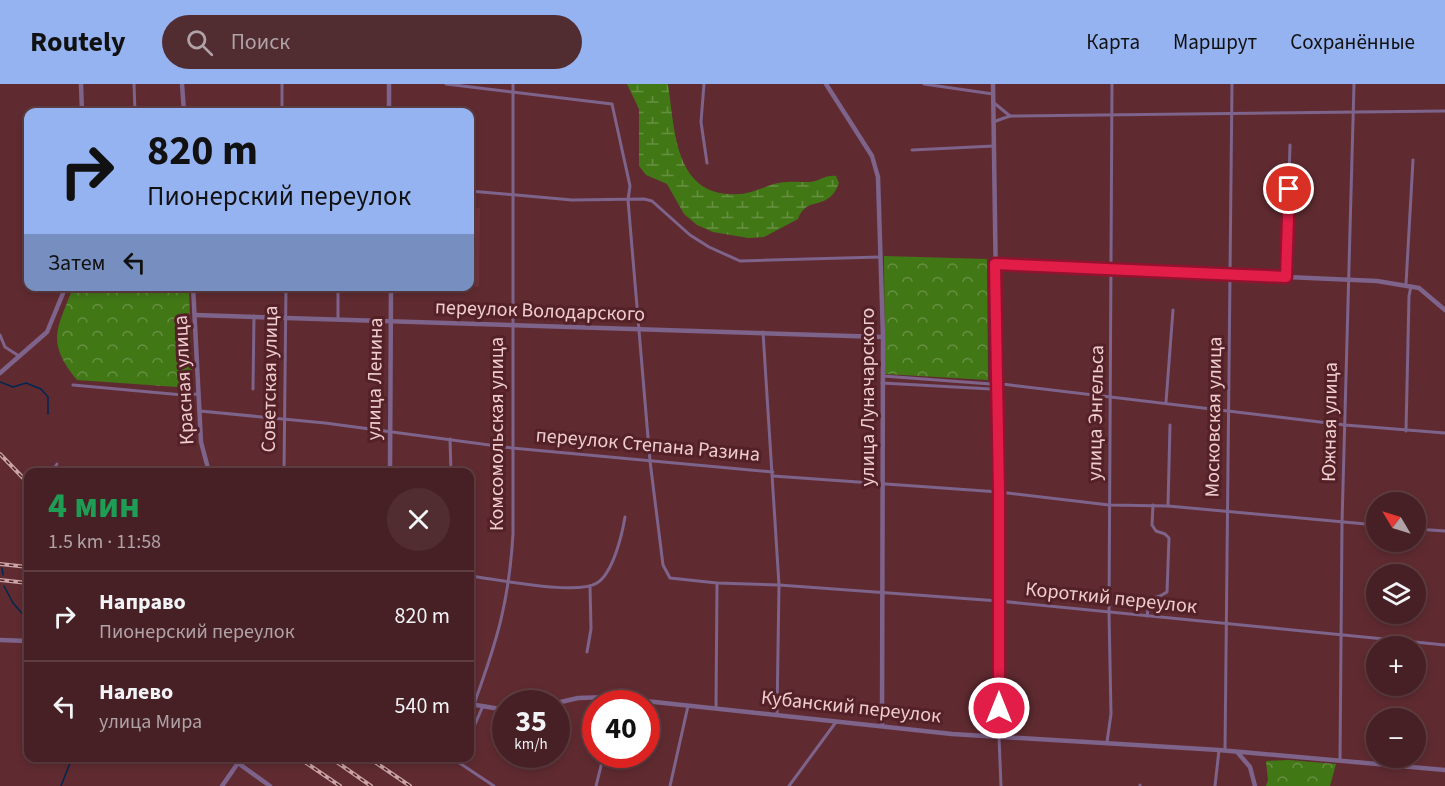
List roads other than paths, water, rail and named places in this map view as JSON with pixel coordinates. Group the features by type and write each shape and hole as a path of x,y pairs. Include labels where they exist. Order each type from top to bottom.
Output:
{"street":[{"path":"81,84 82,108"},
{"path":"134,84 135,108"},
{"path":"182,84 184,108"},
{"path":"282,84 282,108"},
{"path":"388,108 389,84"},
{"path":"446,84 612,104 630,186 628,200 650,461"},
{"name":"Комсомольская улица","path":"474,700 498,638 510,581 513,84"},
{"path":"704,84 701,122 707,163"},
{"name":"улица Луначарского","path":"826,84 872,156 878,177 883,337 882,725"},
{"path":"924,84 993,94"},
{"path":"993,84 999,492 1000,786"},
{"name":"улица Энгельса","path":"1107,742 1112,714 1109,504 1112,397 1112,84"},
{"name":"Московская улица","path":"1222,751 1226,624 1232,84"},
{"name":"Южная улица","path":"1340,761 1347,280 1354,84"},
{"path":"993,102 1010,116"},
{"path":"993,122 1010,116 1445,111"},
{"path":"1286,277 1290,145"},
{"path":"912,150 994,146"},
{"path":"1406,431 1413,160"},
{"path":"474,191 572,200 644,198 652,201 690,235 729,258 740,261 882,256"},
{"path":"995,264 1231,274 1409,285 1428,293 1445,310"},
{"path":"0,373 47,332 64,291"},
{"name":"Красная улица","path":"193,291 201,394 201,442 207,468"},
{"name":"Советская улица","path":"284,468 286,291"},
{"path":"338,291 338,318"},
{"name":"улица Ленина","path":"390,291 390,468"},
{"path":"1166,402 1173,310"},
{"name":"переулок Володарского","path":"195,315 883,337"},
{"path":"253,389 254,316"},
{"path":"763,332 779,585 777,714"},
{"path":"0,335 5,347 19,356"},
{"path":"882,376 991,384 997,387"},
{"path":"882,383 991,389 1002,384 1345,425 1445,433"},
{"path":"73,385 183,395 201,394"},
{"name":"переулок Степана Разина","path":"200,411 512,448 773,474 1366,524"},
{"path":"1168,506 1170,425"},
{"path":"450,439 451,468"},
{"name":"Короткий переулок","path":"650,461 663,565 667,576 717,583 779,585 999,601 1445,645"},
{"path":"54,468 57,464"},
{"path":"1148,616 1153,595 1167,592 1169,538 1156,531 1152,525 1153,505"},
{"path":"474,576 550,587 590,586 602,578 616,554 625,517"},
{"path":"1426,529 1445,531"},
{"path":"716,708 717,583"},
{"path":"586,651 590,644 591,629 590,586"},
{"path":"0,640 24,641"},
{"name":"Кубанский переулок","path":"660,703 999,737 1107,742 1445,770"},
{"path":"670,786 688,705"},
{"path":"474,706 492,709"},
{"path":"474,727 482,708"},
{"path":"789,786 837,720"},
{"path":"1215,786 1222,751"},
{"path":"1238,753 1250,767 1255,786"},
{"path":"463,762 494,786"},
{"path":"222,786 238,763 270,786"},
{"path":"596,786 602,768"}],"waterway":[{"path":"0,382 13,387 26,383 41,389 48,397 48,414"},
{"path":"2,568 3,575"},
{"path":"4,586 13,603 24,615"},
{"path":"61,786 70,762"}],"railway":[{"path":"0,454 24,479"},
{"path":"0,564 24,567"},
{"path":"0,580 24,583"},
{"path":"305,762 340,786"},
{"path":"337,762 371,786"},
{"path":"375,762 410,786"}]}
